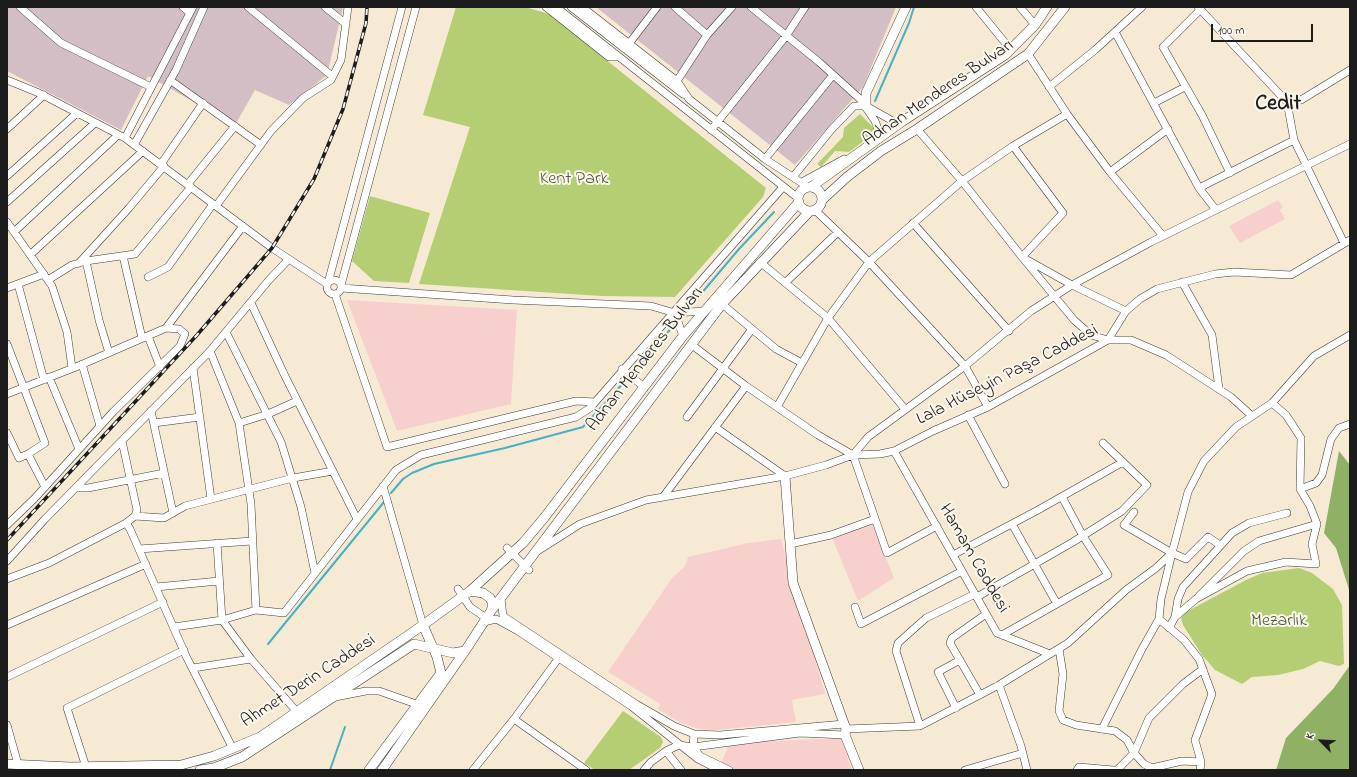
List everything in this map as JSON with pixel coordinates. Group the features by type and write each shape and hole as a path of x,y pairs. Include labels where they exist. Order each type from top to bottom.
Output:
{"main road":[{"path":"866,106 866,93 906,7"},
{"name":"Adnan Menderes Bulvarı","path":"807,185 1011,50 1035,25 1047,7"},
{"name":"Adnan Menderes Bulvarı","path":"822,200 881,151 918,129 1028,54 1065,7"},
{"path":"807,185 818,190 822,200 820,206 812,210 803,208 798,200 802,189 807,185"},
{"name":"Adnan Menderes Bulvarı","path":"523,543 544,518 683,336 798,200"},
{"name":"Adnan Menderes Bulvarı","path":"536,552 722,304 760,262 812,210"},
{"path":"785,476 793,584 859,770"},
{"name":"Ahmet Derin Caddesi","path":"7,764 86,767 181,765 233,749 260,737 423,625 464,592 510,550 523,543"},
{"path":"382,770 489,619 501,599 527,568 536,552"},
{"path":"464,592 483,593 490,598 493,604 489,619"},
{"path":"369,770 441,673 433,648 423,625"},
{"name":"Ahmet Derin Caddesi","path":"200,770 214,768 242,757 414,644 453,653 465,651"}],"street":[{"path":"20,7 61,43 151,87"},
{"path":"125,138 192,10 183,7"},
{"path":"134,144 170,80 204,7"},
{"path":"248,7 332,76"},
{"path":"325,7 346,24"},
{"path":"148,277 168,267 271,131 304,98 330,80 341,60 348,7"},
{"path":"402,7 328,284 328,290 335,294 387,447 576,401 595,402"},
{"path":"335,294 341,287 416,7"},
{"path":"546,7 609,57 618,57"},
{"path":"556,7 798,200"},
{"path":"571,7 765,159 807,185"},
{"path":"582,7 677,81 689,99"},
{"path":"628,44 657,7"},
{"path":"674,7 707,35"},
{"path":"677,81 707,35 732,7"},
{"path":"751,7 833,75 866,106 898,124"},
{"path":"711,130 786,36 805,7"},
{"path":"976,7 1011,50"},
{"path":"1020,7 1035,25"},
{"path":"1049,87 1115,32 1142,7"},
{"path":"918,129 962,181 1054,298 1074,320 1091,335 1108,340 1126,311 1140,299 1157,289 1215,274 1234,272 1292,275 1347,241 1294,140 1287,102 1199,8 1163,47 1202,115 1230,174"},
{"path":"1115,32 1199,188 1216,210"},
{"path":"1028,54 1067,114 1110,172 1163,236"},
{"path":"1287,102 1302,100 1350,70"},
{"path":"765,159 833,75"},
{"path":"170,80 261,145"},
{"path":"8,82 44,95 125,138 288,260 328,284"},
{"path":"1154,103 1185,87"},
{"path":"7,129 44,95"},
{"path":"82,262 129,208 162,165 203,103"},
{"path":"793,177 831,130 854,106 866,106"},
{"path":"866,106 881,137"},
{"path":"7,176 77,113"},
{"path":"777,407 828,318 869,262 962,181 1013,146 1067,114"},
{"path":"7,202 96,123"},
{"path":"7,288 46,277 82,262 135,254 139,251 235,126"},
{"path":"1110,172 1168,129"},
{"path":"14,232 118,135"},
{"path":"1199,188 1230,174 1247,162 1294,140"},
{"path":"536,552 580,524 646,500 785,476 826,465 853,455 868,437 965,366 1009,331 1031,311 1072,286 1163,236 1350,144"},
{"path":"1013,146 1063,213 1022,257"},
{"path":"30,255 143,151"},
{"path":"174,627 222,620 256,610 284,612 396,470 421,455 576,417 590,408 622,369 675,313 783,187"},
{"path":"812,210 838,232 869,262 965,366 988,407"},
{"path":"7,222 52,286 67,332 72,368"},
{"path":"912,223 1009,331"},
{"path":"166,328 243,226"},
{"path":"786,283 838,232"},
{"path":"123,256 145,337 160,367"},
{"path":"1022,257 1072,286 1126,311"},
{"path":"7,561 210,351 288,260"},
{"path":"82,262 109,353"},
{"path":"760,262 828,318 905,409"},
{"path":"328,284 335,280 341,287 513,300 650,306 675,313 704,311"},
{"path":"1182,282 1212,335 1219,390"},
{"path":"18,284 47,378 79,449"},
{"path":"251,303 297,401 357,519"},
{"path":"722,304 776,349 802,363"},
{"path":"675,313 683,336"},
{"path":"7,394 109,353 166,328 179,329 185,334 180,346 100,426 45,487 7,525"},
{"path":"687,418 752,329"},
{"path":"226,332 281,442 301,507 315,573"},
{"path":"1102,729 1142,649 1159,619 1161,599 1188,492 1204,461 1236,427 1272,403 1314,356 1350,335"},
{"name":"Lala Hüseyin Paşa Caddesi","path":"853,455 880,454 894,451 968,415 988,407 1108,340 1130,340 1166,355 1231,397 1252,416"},
{"path":"7,344 45,443 19,458 7,432"},
{"path":"692,345 746,386 818,435 853,455 887,553 937,526"},
{"path":"210,351 238,423 248,490 256,610"},
{"path":"82,364 100,426"},
{"path":"193,368 211,499"},
{"path":"622,369 644,387"},
{"path":"663,497 746,386"},
{"path":"238,423 268,414 297,401"},
{"path":"1196,599 1248,571 1286,562 1316,564 1312,544 1317,524 1310,506 1300,489 1301,438 1286,415 1272,403"},
{"path":"151,411 173,513"},
{"path":"968,415 1006,484"},
{"path":"154,422 200,417"},
{"path":"1300,489 1316,484 1322,475 1331,439 1339,428 1350,424"},
{"path":"715,427 785,476"},
{"path":"7,579 49,563 126,523 135,516 137,510 122,441"},
{"path":"920,726 896,651 898,643 926,618 976,596 1034,565 1122,511 1147,485 1103,443"},
{"name":"Hamam Caddesi","path":"894,451 997,633 1050,654"},
{"path":"28,454 45,487"},
{"path":"953,555 1062,497 1123,462"},
{"path":"135,516 164,518 185,506 292,478 333,471"},
{"path":"76,488 88,488 131,478 164,473"},
{"path":"383,486 423,625"},
{"path":"1002,635 1108,575 1083,536 1062,497"},
{"path":"1134,512 1124,525 1172,553 1186,559 1208,537 1220,545"},
{"path":"1170,628 1183,587 1232,533 1249,523 1287,513"},
{"path":"790,544 831,535 875,519"},
{"path":"126,523 146,564 192,668 233,749"},
{"path":"1012,524 1057,604"},
{"path":"1175,616 1196,599 1229,565 1259,541 1317,524"},
{"path":"139,549 252,541"},
{"path":"216,543 222,620 251,659 297,712"},
{"path":"510,550 527,568"},
{"path":"644,770 651,762 666,751 679,745 693,747 800,733 920,726 999,685 1068,643 1126,590 1156,568 1172,553"},
{"path":"7,625 146,564"},
{"path":"855,607 861,624 962,571"},
{"path":"156,587 219,581"},
{"path":"464,592 470,607 489,619 496,619 518,631 558,659 631,706 698,759 719,770"},
{"path":"501,599 503,616 636,704 674,726 694,734 720,735 845,730"},
{"path":"7,676 163,602"},
{"path":"980,695 950,642 952,638 986,614"},
{"path":"1159,619 1184,640 1199,660 1212,694 1195,740 1201,762 1200,770"},
{"path":"1058,649 1063,674 1060,711 1063,720 1076,725 1115,731 1127,740 1134,753 1144,764 1152,768 1182,761 1201,762"},
{"path":"86,767 66,708 184,650"},
{"path":"192,668 251,659"},
{"path":"475,769 558,659"},
{"path":"956,708 938,672 960,660"},
{"path":"1117,770 1134,753 1149,718 1183,684 1203,669"},
{"path":"999,685 1023,753 1027,770"},
{"path":"333,698 366,691 379,691 418,705"},
{"path":"514,719 586,770"},
{"path":"7,725 18,764"},
{"path":"669,737 674,726"},
{"path":"694,734 693,747 700,756 729,770"},
{"path":"666,751 681,770"},
{"path":"965,770 1023,753"},
{"path":"1076,770 1079,767 1113,770"}],"shaded area":[{"path":"7,7 343,7 327,75 289,105 255,90 235,125 148,76 121,130 7,71"},
{"path":"596,7 896,7 863,87 795,165"},
{"path":"1278,200 1283,207 1280,210 1285,219 1240,243 1229,226"},
{"path":"347,300 517,310 511,404 397,431"},
{"path":"871,520 894,578 858,601 831,535"},
{"path":"781,539 825,694 792,700 796,722 717,730 698,729 679,722 658,709 660,704 608,672 672,578 685,566 688,557 748,543"},
{"path":"841,738 852,770 718,770 730,743"}],"green space":[{"name":"Kent Park","path":"456,7 525,7 549,14 766,188 763,197 675,297 601,296 419,284 470,127 423,115"},
{"path":"860,114 877,131 849,152 835,151 821,167 817,164 843,137 844,128"},
{"path":"370,196 430,213 409,283 374,281 352,261"},
{"path":"1339,451 1350,465 1350,593 1336,548 1324,533"},
{"name":"Mezarlık","path":"1299,568 1312,573 1333,589 1342,605 1344,664 1339,666 1320,661 1303,669 1278,675 1252,677 1242,684 1215,670 1202,655 1183,625 1181,618 1186,612 1262,573"},
{"path":"1350,665 1350,770 1276,770 1286,738 1333,689"},
{"path":"623,711 661,737 663,742 660,748 629,770 595,770 584,763"}],"waterway":[{"path":"875,101 909,23 914,7"},
{"path":"689,308 739,249 774,212"},
{"path":"634,371 674,325"},
{"path":"391,493 403,479 412,473 434,464 505,448 583,427 626,380"},
{"path":"268,644 384,502"},
{"path":"330,770 345,727"}],"railway":[{"path":"7,540 197,335 272,248 314,179 343,109 366,23 367,7"}],"district":[{"name":"Cedit","path":"1278,105"}]}
